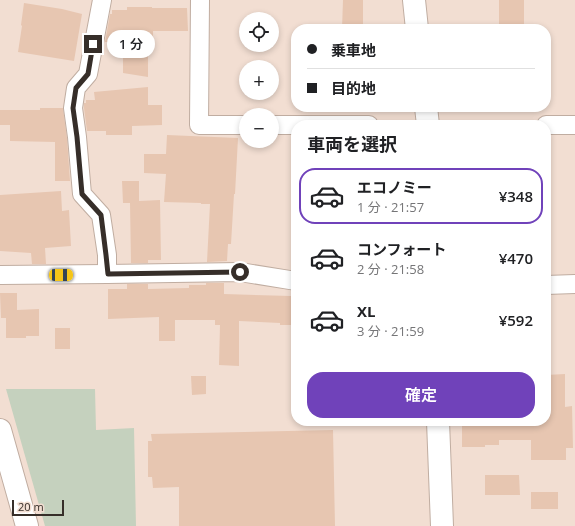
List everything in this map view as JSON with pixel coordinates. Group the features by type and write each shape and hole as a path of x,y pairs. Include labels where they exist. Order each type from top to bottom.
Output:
{"street":[{"path":"102,0 88,74 76,88 73,108 82,194 101,215 108,274"},
{"path":"200,0 199,125 239,125"},
{"path":"414,0 416,24"},
{"path":"279,125 291,125"},
{"path":"551,125 575,125"},
{"path":"0,275 240,272 291,281"},
{"path":"551,285 575,284"},
{"path":"438,426 442,526"},
{"path":"0,430 27,526"}],"green space":[{"path":"6,389 95,389 96,430 134,428 136,526 45,526"}],"building":[{"path":"343,0 363,0 363,24 342,24"},
{"path":"499,0 524,0 524,24 499,24"},
{"path":"24,3 82,14 74,61 18,52"},
{"path":"127,7 187,8 188,31 153,31 153,39 148,39 148,77 123,73 123,42 105,42 112,10 127,10"},
{"path":"148,87 148,105 162,105 162,125 132,126 132,135 106,135 106,131 87,131 84,103 86,103 86,100 95,100 94,92"},
{"path":"40,108 63,108 70,181 55,181 55,142 10,141 10,125 0,125 0,110 40,110"},
{"path":"167,135 238,138 231,244 228,244 227,261 207,262 210,204 164,202 166,174 144,173 144,154 166,154"},
{"path":"122,181 139,181 139,201 160,200 161,260 148,260 148,263 131,263 130,203 123,203"},
{"path":"61,191 62,211 69,210 71,246 45,248 46,264 32,264 31,253 0,251 0,195"},
{"path":"206,283 224,283 224,294 291,296 291,325 239,321 239,366 219,365 220,325 215,325 215,320 175,320 175,341 159,341 159,317 108,319 108,289 127,289 127,284 148,284 148,289 189,288 189,285 206,285"},
{"path":"0,293 17,293 17,310 39,309 39,336 26,336 26,338 6,338 6,318 1,318"},
{"path":"55,328 70,328 70,349 55,349"},
{"path":"565,374 565,407 572,406 573,448 566,448 566,460 531,460 531,440 499,440 499,445 485,445 485,447 462,447 462,426 551,426 551,375"},
{"path":"191,376 206,376 206,394 192,395"},
{"path":"333,430 335,526 179,526 179,487 153,488 152,477 148,477 148,441 152,441 151,434"},
{"path":"485,475 519,475 520,495 485,495"},
{"path":"531,492 558,492 558,509 531,509"}],"route":[{"path":"93,44 88,74 76,88 73,108 82,194 101,215 108,274 240,272"}]}
